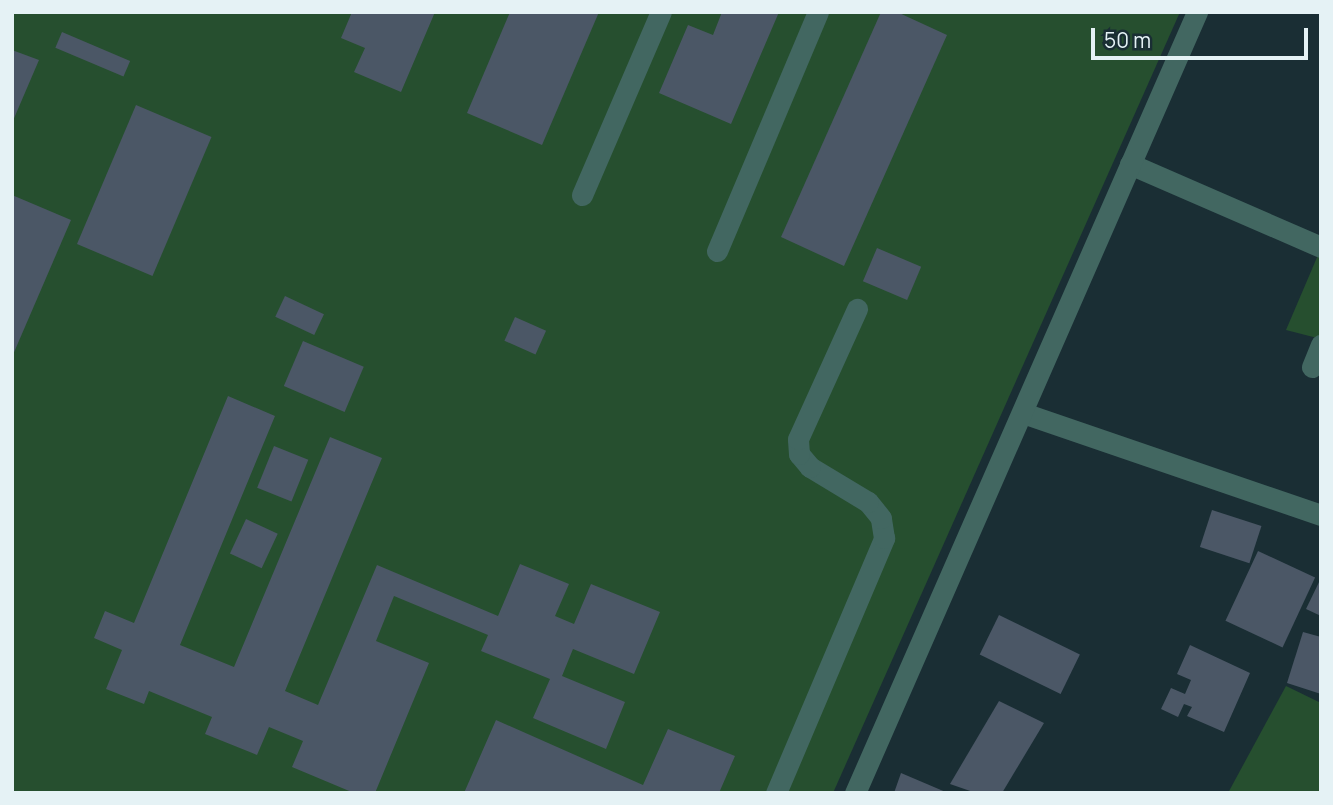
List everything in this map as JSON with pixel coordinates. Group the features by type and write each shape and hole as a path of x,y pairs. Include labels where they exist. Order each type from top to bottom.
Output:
{"street":[{"path":"582,195 661,12"},
{"path":"717,251 818,12"},
{"path":"855,793 1197,12"},
{"path":"1130,164 1321,247"},
{"path":"776,793 884,538 881,518 868,502 810,467 799,454 798,439 857,309"},
{"path":"1312,367 1321,345"},
{"path":"1023,413 1321,515"}],"green space":[{"path":"12,12 1180,12 833,793 12,793"},
{"path":"1321,248 1321,339 1286,330"},
{"path":"1286,686 1321,703 1321,793 1228,793"}],"building":[{"path":"352,12 435,12 401,92 354,72 365,48 341,38"},
{"path":"510,12 599,12 542,145 467,113"},
{"path":"722,12 779,12 731,124 659,93 688,25 713,35"},
{"path":"881,12 897,12 947,35 844,266 781,237"},
{"path":"62,32 130,61 123,77 55,48"},
{"path":"12,50 39,60 12,123"},
{"path":"136,105 211,137 152,276 77,244"},
{"path":"12,195 71,220 12,357"},
{"path":"877,248 921,267 907,300 863,281"},
{"path":"285,296 324,314 314,335 275,317"},
{"path":"515,317 546,331 535,355 504,341"},
{"path":"303,341 364,367 345,412 284,386"},
{"path":"228,396 275,416 180,645 234,667 330,437 382,458 285,691 318,705 377,565 498,616 520,564 569,584 555,616 574,624 591,584 660,612 634,674 573,649 562,676 625,702 606,749 533,718 550,679 481,651 488,635 394,596 376,641 429,663 375,793 354,793 292,767 303,741 269,727 257,755 205,734 212,717 149,691 144,704 106,689 122,650 94,638 105,611 134,623"},
{"path":"274,446 308,460 291,502 257,488"},
{"path":"1212,510 1261,526 1249,563 1200,547"},
{"path":"246,519 278,534 262,568 230,553"},
{"path":"1258,551 1315,578 1283,647 1225,621"},
{"path":"1321,578 1321,616 1306,609"},
{"path":"999,615 1080,654 1061,694 980,655"},
{"path":"1303,632 1321,637 1321,694 1287,683"},
{"path":"1190,645 1250,673 1224,732 1187,716 1192,707 1184,704 1178,717 1161,709 1171,688 1185,694 1191,680 1177,674"},
{"path":"999,701 1044,723 1002,793 976,793 950,784"},
{"path":"496,720 643,785 668,729 735,756 719,793 464,793"},
{"path":"901,773 948,793 894,793"}]}
